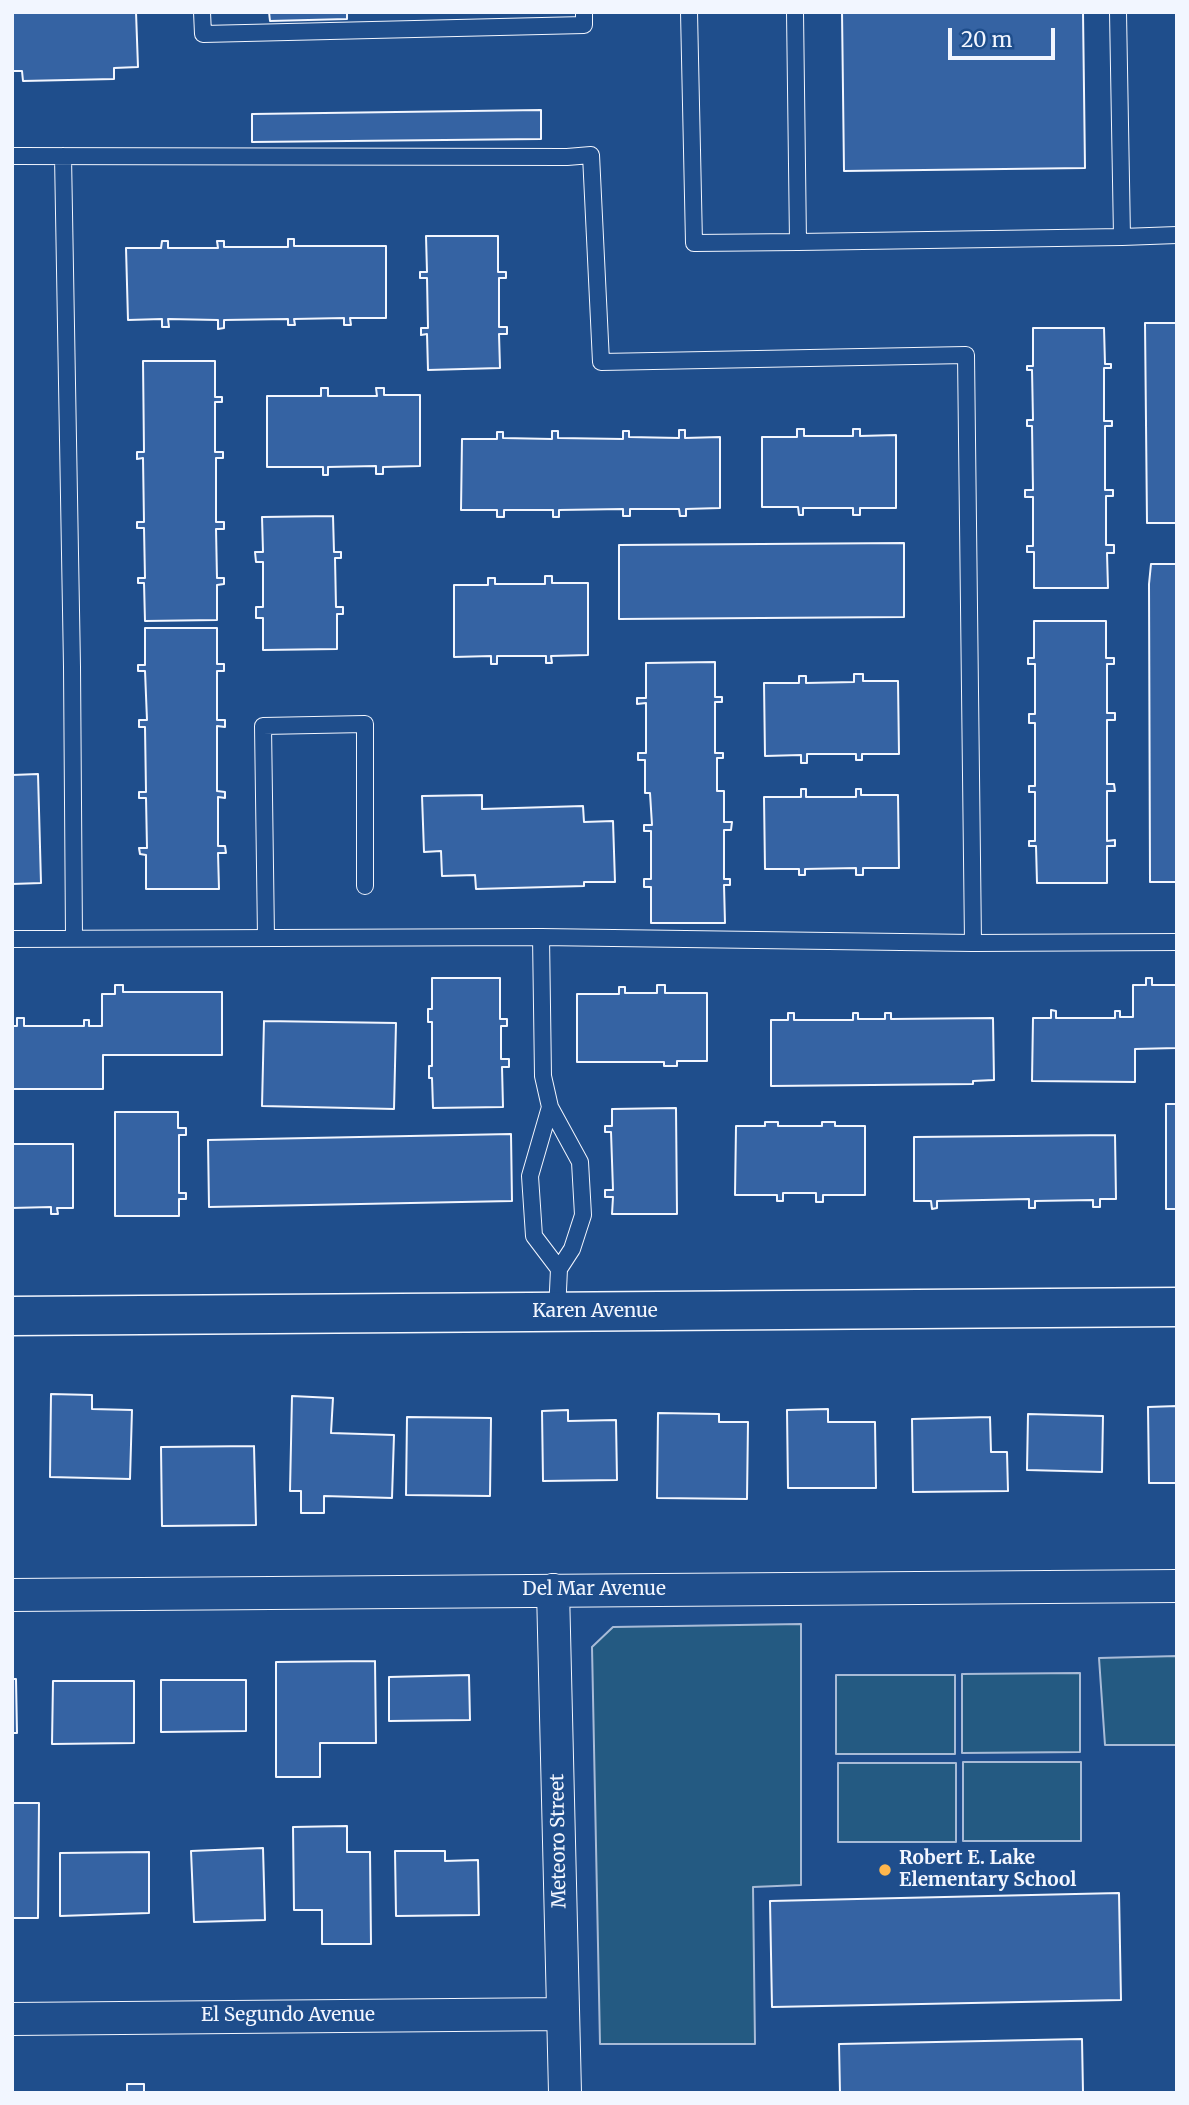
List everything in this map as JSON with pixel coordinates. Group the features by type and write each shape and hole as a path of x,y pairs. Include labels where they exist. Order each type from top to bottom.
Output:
{"street":[{"name":"Karen Avenue","path":"12,1316 1177,1307"},
{"name":"Del Mar Avenue","path":"12,1595 1177,1586"},
{"name":"Meteoro Street","path":"553,1590 565,2093"},
{"name":"El Segundo Avenue","path":"12,2019 563,2014"}],"lane":[{"path":"202,12 203,34 584,25 584,12"},
{"path":"689,12 694,243 1177,235"},
{"path":"794,12 798,242"},
{"path":"1118,12 1122,237"},
{"path":"12,156 567,158 591,155 601,362 966,355 973,943"},
{"path":"64,156 74,938"},
{"path":"266,937 263,726 365,724 365,886"},
{"path":"12,939 541,937 973,943 1177,942"},
{"path":"541,937 543,1076 550,1107 580,1162 583,1215 572,1250 559,1269 557,1312"},
{"path":"550,1107 530,1176 534,1237 559,1269"}],"shaded area":[{"path":"801,1624 801,1885 753,1887 755,2044 600,2044 592,1647 613,1627"},
{"path":"1177,1656 1177,1745 1105,1745 1099,1658"},
{"path":"1080,1673 1080,1752 962,1753 962,1674"},
{"path":"836,1675 955,1675 955,1754 836,1754"},
{"path":"963,1762 1081,1762 1081,1841 963,1841"},
{"path":"838,1763 956,1763 956,1842 838,1842"}],"building":[{"path":"12,12 136,12 138,67 114,68 114,79 23,81 22,71 12,71"},
{"path":"269,12 347,12 347,19 270,21"},
{"path":"842,12 1083,12 1085,168 844,171"},
{"path":"541,110 541,139 252,142 252,114"},
{"path":"426,236 498,236 498,272 506,272 506,278 499,278 499,327 507,327 507,334 499,334 500,368 428,370 427,334 421,335 421,328 428,328 427,278 420,278 420,272 427,272"},
{"path":"288,239 294,239 294,246 386,246 386,318 350,318 351,325 344,325 344,318 294,319 295,325 288,325 288,319 224,320 224,328 218,329 218,320 168,319 169,327 162,327 162,319 128,320 126,248 161,248 162,241 168,241 168,248 218,248 217,241 224,241 224,247 288,247"},
{"path":"1145,323 1177,323 1177,523 1147,523"},
{"path":"1033,328 1104,328 1105,364 1111,364 1111,368 1104,368 1104,421 1112,421 1112,426 1105,426 1105,490 1113,490 1113,496 1106,496 1106,545 1114,545 1114,553 1107,553 1108,588 1034,588 1034,552 1027,552 1027,546 1033,546 1033,497 1025,497 1025,490 1033,490 1032,426 1027,426 1027,420 1033,420 1032,370 1027,370 1027,366 1033,366"},
{"path":"143,361 215,361 215,397 222,397 222,402 215,402 215,452 223,452 223,458 216,458 216,522 224,522 224,529 216,529 217,578 224,578 224,584 217,585 217,620 145,621 144,583 138,583 138,578 145,578 144,528 137,528 137,522 144,522 143,458 137,459 137,452 144,452"},
{"path":"321,388 328,388 328,396 377,396 376,388 384,388 384,395 420,395 420,466 383,467 383,474 376,474 376,466 328,467 328,475 323,475 323,467 267,467 267,396 321,396"},
{"path":"797,429 804,429 804,436 853,436 853,429 860,429 860,436 896,435 896,508 860,508 860,515 853,515 853,508 803,508 803,515 799,515 798,507 762,507 762,437 797,437"},
{"path":"679,430 685,430 685,438 720,437 720,508 686,509 686,516 680,516 679,509 630,509 630,516 623,516 623,509 559,510 559,517 553,517 553,510 504,510 504,517 497,517 497,510 461,510 462,439 497,439 497,432 503,432 503,438 552,439 552,431 558,431 558,438 623,439 623,431 629,431 629,437 679,438"},
{"path":"333,516 334,552 341,552 341,558 335,558 336,607 343,607 343,614 337,614 337,649 263,650 263,618 256,618 256,607 263,607 263,562 256,562 255,552 263,552 262,517"},
{"path":"904,543 904,617 619,619 619,545"},
{"path":"1151,564 1177,564 1177,882 1150,882"},
{"path":"545,576 552,576 552,583 588,583 588,655 551,656 552,663 546,663 546,656 497,656 497,664 491,664 491,656 454,657 454,585 488,585 488,578 495,578 495,584 545,584"},
{"path":"1034,621 1106,621 1106,658 1114,658 1114,664 1107,664 1107,713 1115,713 1115,720 1107,720 1107,784 1114,784 1115,791 1107,791 1107,841 1115,840 1115,846 1107,846 1107,883 1037,883 1036,846 1029,846 1029,841 1035,841 1035,792 1029,792 1029,786 1035,786 1035,723 1029,723 1029,714 1035,714 1035,664 1028,664 1028,658 1034,658"},
{"path":"145,628 217,628 217,664 224,664 224,671 217,671 217,720 225,720 225,727 217,726 217,791 225,792 225,798 218,797 218,846 225,846 226,853 218,853 219,889 146,889 146,855 140,854 139,848 147,848 146,798 139,798 139,792 146,792 145,727 139,727 139,720 147,720 145,671 138,671 138,665 145,665"},
{"path":"715,662 715,697 722,697 722,702 715,702 715,753 723,753 723,758 717,758 717,791 724,791 724,822 732,822 731,830 724,830 724,879 730,879 730,885 724,885 725,923 651,923 651,887 644,887 644,879 651,879 651,831 644,831 644,825 652,825 650,793 645,793 645,760 638,760 638,753 646,753 646,703 637,704 637,698 646,698 646,663"},
{"path":"854,674 863,674 863,681 898,681 899,754 862,754 862,760 856,760 856,754 807,754 807,763 801,763 801,755 765,756 764,683 799,683 799,676 806,676 806,683 854,682"},
{"path":"38,774 41,883 12,884 12,775"},
{"path":"801,789 806,789 806,797 856,797 856,789 861,789 861,795 898,795 899,868 863,868 863,875 856,875 856,868 805,869 805,875 799,875 799,869 765,869 764,797 801,797"},
{"path":"482,795 482,809 583,806 584,822 613,821 615,882 584,882 584,886 476,889 475,875 442,876 441,851 424,852 422,796"},
{"path":"432,978 500,978 500,1019 507,1019 507,1026 501,1026 501,1059 509,1059 509,1067 502,1067 503,1107 433,1108 432,1078 429,1078 429,1066 432,1066 432,1022 428,1022 428,1009 432,1009"},
{"path":"1146,978 1152,978 1152,985 1177,985 1177,1048 1135,1049 1135,1082 1032,1081 1033,1018 1051,1018 1051,1010 1056,1011 1056,1018 1115,1018 1115,1011 1120,1011 1120,1017 1133,1017 1133,985 1146,985"},
{"path":"115,985 123,985 123,992 222,992 222,1055 103,1055 103,1089 12,1089 12,1026 17,1026 17,1018 24,1018 24,1026 84,1026 84,1020 89,1020 89,1026 102,1026 102,994 115,994"},
{"path":"657,985 665,985 665,993 707,993 707,1061 677,1061 677,1066 664,1066 664,1062 577,1062 577,994 619,994 619,987 625,987 625,993 657,993"},
{"path":"788,1013 794,1013 794,1020 853,1020 853,1013 858,1013 858,1019 885,1019 885,1013 891,1013 891,1019 993,1018 994,1080 973,1081 973,1084 771,1086 771,1020 788,1020"},
{"path":"264,1021 396,1023 394,1109 262,1106"},
{"path":"1166,1104 1177,1104 1177,1209 1166,1209"},
{"path":"676,1108 677,1214 612,1214 613,1197 605,1197 605,1190 613,1190 611,1132 605,1132 605,1126 612,1126 612,1109"},
{"path":"115,1112 178,1112 178,1128 186,1128 186,1135 179,1135 179,1193 186,1193 186,1199 179,1199 179,1216 115,1216"},
{"path":"765,1122 778,1122 778,1126 822,1126 822,1122 835,1122 835,1126 865,1126 865,1195 823,1195 823,1202 816,1202 816,1193 783,1193 783,1201 777,1201 777,1195 735,1195 736,1126 765,1126"},
{"path":"511,1134 512,1201 209,1207 208,1140"},
{"path":"1115,1135 1116,1199 1100,1199 1100,1207 1093,1207 1093,1200 1035,1201 1035,1208 1029,1208 1029,1199 937,1201 937,1208 932,1209 931,1201 914,1201 914,1137"},
{"path":"12,1144 73,1144 73,1208 57,1208 58,1214 51,1214 51,1207 12,1208"},
{"path":"51,1394 92,1395 92,1409 132,1410 130,1479 50,1477"},
{"path":"292,1396 333,1398 331,1433 394,1435 392,1498 324,1496 324,1513 301,1513 301,1491 290,1491"},
{"path":"1177,1406 1177,1483 1149,1483 1148,1407"},
{"path":"828,1409 828,1422 875,1422 876,1488 788,1488 787,1410"},
{"path":"568,1410 568,1421 616,1420 617,1480 543,1481 542,1411"},
{"path":"658,1413 719,1414 719,1422 748,1422 747,1499 657,1498"},
{"path":"1028,1414 1103,1416 1102,1472 1027,1470"},
{"path":"407,1417 491,1418 490,1496 406,1495"},
{"path":"990,1417 991,1452 1007,1452 1008,1491 913,1492 912,1419"},
{"path":"254,1446 256,1525 162,1526 161,1447"},
{"path":"375,1661 376,1743 320,1743 320,1777 276,1777 276,1662"},
{"path":"469,1675 470,1720 389,1721 389,1677"},
{"path":"12,1679 16,1679 17,1733 12,1733"},
{"path":"161,1680 246,1680 246,1731 161,1732"},
{"path":"53,1681 134,1681 134,1743 52,1744"},
{"path":"12,1803 39,1803 38,1918 12,1918"},
{"path":"347,1826 347,1852 370,1852 371,1944 322,1944 322,1910 294,1910 293,1827"},
{"path":"263,1848 265,1920 194,1922 191,1851"},
{"path":"395,1851 445,1851 445,1861 478,1860 479,1915 396,1916"},
{"path":"149,1852 149,1913 60,1916 60,1853"},
{"path":"1119,1893 1121,2000 772,2007 770,1901"},
{"path":"1082,2039 1083,2093 840,2093 839,2044"},
{"path":"127,2084 144,2084 144,2093 127,2093"}],"place":[{"name":"Robert E. Lake Elementary School","path":"885,1870"}]}
